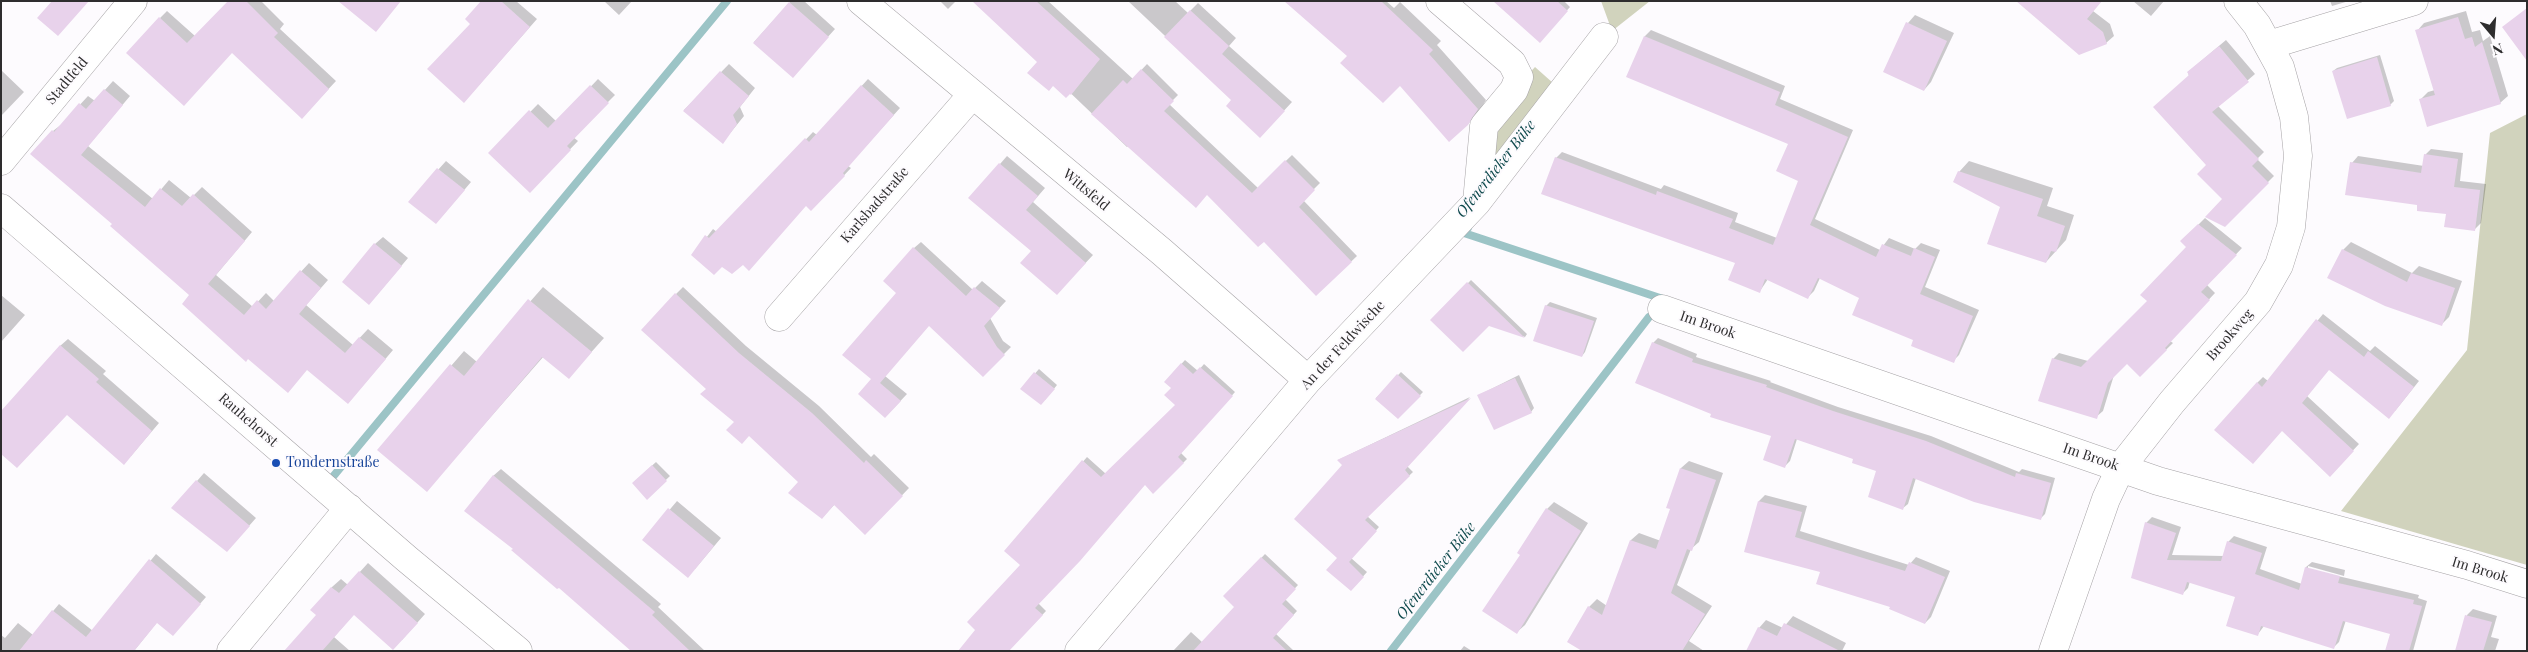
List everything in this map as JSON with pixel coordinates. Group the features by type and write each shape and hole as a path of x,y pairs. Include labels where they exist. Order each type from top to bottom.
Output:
{"street":[{"name":"Stadtfeld","path":"1,161 133,1"},
{"name":"Wittsfeld","path":"861,1 1162,252 1308,380"},
{"path":"1440,1 1512,63 1518,77 1514,90 1484,126 1477,202"},
{"name":"Brookweg","path":"2054,651 2106,499 2121,467 2172,402 2242,324 2270,284 2279,265 2294,214 2298,156 2289,95 2284,78 2268,45 2257,25 2238,1"},
{"path":"2268,45 2414,1"},
{"name":"An der Feldwische","path":"1079,651 1308,380 1477,202 1604,37"},
{"name":"Karlsbadstraße","path":"779,316 972,95"},
{"name":"Rauhehorst","path":"1,208 518,651"},
{"name":"Im Brook","path":"1662,309 2158,481 2467,565 2527,584"},
{"path":"231,651 349,508"}],"green space":[{"path":"1601,1 1650,1 1612,31"},
{"path":"1535,67 1562,91 1477,202 1483,138 1514,90"},
{"path":"2527,114 2527,565 2341,511 2467,350 2490,133"}],"building":[{"path":"52,1 89,1 58,36 37,18"},
{"path":"228,1 246,1 278,33 274,37 329,89 302,119 232,53 184,106 126,53 159,17 187,43"},
{"path":"338,1 401,1 376,32"},
{"path":"481,1 501,1 530,27 464,103 427,69 470,24 465,19"},
{"path":"972,1 1036,1 1100,59 1071,95 1066,98 1053,86 1049,91 1027,73 1037,62"},
{"path":"1284,1 1381,1 1433,50 1429,54 1478,109 1468,125 1449,142 1400,86 1383,103 1340,63 1347,56"},
{"path":"1493,1 1557,1 1568,11 1540,43"},
{"path":"2016,1 2102,1 2087,19 2103,32 2107,44 2079,55"},
{"path":"789,2 829,37 793,78 753,43"},
{"path":"2527,8 2527,61 2502,27"},
{"path":"1190,10 1229,46 1222,54 1285,111 1260,138 1226,106 1231,100 1164,37"},
{"path":"2458,17 2465,39 2472,37 2475,47 2482,42 2501,104 2427,127 2419,99 2435,95 2415,30"},
{"path":"1906,22 1947,41 1924,91 1883,72"},
{"path":"1644,36 1780,92 1775,105 1848,137 1810,225 1876,257 1882,244 1911,256 1914,248 1935,257 1920,294 1973,316 1954,363 1911,346 1913,340 1852,315 1859,298 1818,278 1808,299 1765,279 1760,293 1728,280 1735,263 1541,194 1555,157 1656,195 1657,191 1733,219 1729,228 1773,245 1798,181 1776,171 1788,144 1626,77"},
{"path":"2219,46 2249,82 2212,112 2259,159 2252,166 2269,183 2225,227 2205,217 2222,199 2197,174 2206,165 2153,107 2189,75 2187,72"},
{"path":"2377,57 2391,106 2347,119 2332,71"},
{"path":"1141,69 1174,101 1164,111 1252,193 1285,160 1315,190 1299,207 1352,262 1316,296 1264,242 1258,247 1207,195 1196,208 1091,114 1123,80 1127,84"},
{"path":"720,71 749,96 733,115 737,124 723,144 683,111"},
{"path":"590,85 609,103 567,146 571,150 530,193 488,153 529,110 548,128"},
{"path":"861,85 894,115 843,173 845,176 811,211 806,206 749,271 743,265 732,274 722,267 714,275 691,255 705,235 709,238 805,138 809,142"},
{"path":"104,89 123,105 81,155 145,207 160,188 182,206 193,194 245,241 208,284 244,315 257,300 266,309 300,270 321,288 299,314 345,353 359,337 386,359 348,404 307,370 288,393 248,359 246,362 182,304 189,295 110,226 112,224 30,154 52,130 54,132 79,103 86,109"},
{"path":"2424,154 2458,159 2454,187 2480,190 2475,231 2444,227 2446,214 2417,211 2417,205 2345,195 2350,162 2421,173"},
{"path":"999,163 1038,196 1026,210 1086,263 1057,295 1020,263 1031,251 968,198"},
{"path":"437,168 465,190 436,224 408,202"},
{"path":"1958,171 2043,199 2037,216 2065,226 2056,252 2051,251 2046,263 1987,244 2000,207 1953,182"},
{"path":"2198,224 2237,255 2201,292 2210,300 2165,348 2167,350 2140,377 2127,364 2108,383 2097,419 2038,401 2052,358 2081,367 2147,301 2140,295 2186,247 2180,241"},
{"path":"374,243 402,266 369,305 342,282"},
{"path":"913,247 966,296 974,287 1000,308 984,326 997,347 1005,355 983,377 929,326 880,383 901,401 885,418 858,394 871,379 842,355 896,293 883,281"},
{"path":"2342,249 2407,282 2411,273 2455,288 2442,326 2385,306 2327,278"},
{"path":"1467,282 1525,338 1489,326 1463,352 1430,320"},
{"path":"675,293 739,353 812,413 864,463 866,460 903,496 865,535 834,505 822,519 788,493 798,482 749,436 742,444 726,430 734,422 700,394 706,389 641,330"},
{"path":"528,299 592,352 569,379 542,357 427,492 377,450 450,364 464,376"},
{"path":"1545,305 1594,321 1582,357 1533,341"},
{"path":"2316,319 2364,357 2368,351 2414,387 2389,419 2329,370 2302,403 2354,451 2330,477 2282,431 2253,464 2214,430 2257,382 2262,387"},
{"path":"1652,342 1693,359 1692,362 1767,385 1766,387 1833,411 1926,441 2015,477 2016,473 2051,483 2041,520 1974,502 1913,478 1903,510 1868,497 1876,471 1852,463 1853,459 1795,439 1785,468 1763,460 1771,436 1710,417 1711,414 1635,383"},
{"path":"60,345 99,379 96,382 152,431 124,465 67,415 17,468 1,454 1,411"},
{"path":"1181,363 1193,374 1200,367 1233,396 1178,457 1184,463 1153,494 1145,485 1080,561 1035,608 1043,615 1009,651 958,651 975,630 967,622 1020,565 1004,551 1082,460 1101,477 1175,405 1164,395 1171,388 1164,382"},
{"path":"1034,372 1055,389 1041,405 1020,389"},
{"path":"1397,374 1421,396 1398,419 1375,399"},
{"path":"1515,378 1532,413 1494,430 1477,395"},
{"path":"1471,398 1405,470 1410,476 1365,520 1377,531 1349,562 1364,577 1351,591 1326,570 1337,558 1294,519 1342,465 1337,460"},
{"path":"652,465 667,481 647,500 632,483"},
{"path":"1680,468 1716,480 1692,551 1687,549 1671,593 1705,614 1682,651 1582,651 1567,642 1588,606 1602,615 1630,540 1656,549 1670,509 1666,508"},
{"path":"493,475 655,612 652,615 690,651 631,651 559,588 557,589 511,550 513,549 464,511"},
{"path":"196,480 250,526 227,552 171,508"},
{"path":"1758,501 1802,512 1795,537 1905,571 1909,562 1945,577 1925,624 1889,609 1890,607 1816,584 1820,572 1744,552"},
{"path":"668,508 714,546 688,578 642,540"},
{"path":"1546,508 1581,531 1517,634 1482,611 1520,555 1517,553"},
{"path":"2145,522 2176,533 2167,560 2221,561 2227,541 2262,553 2255,574 2299,590 2305,567 2340,576 2338,583 2414,600 2413,604 2422,606 2409,651 2385,651 2390,634 2343,621 2334,649 2261,626 2258,636 2226,626 2235,597 2187,582 2183,595 2131,578"},
{"path":"1261,557 1296,589 1282,604 1294,615 1273,638 1287,651 1193,651 1234,607 1223,596"},
{"path":"149,559 201,604 173,636 157,623 134,651 19,651 52,610 86,637"},
{"path":"359,571 418,623 393,650 354,615 322,651 284,651 316,615 310,610 331,587 339,593"},
{"path":"2465,615 2492,622 2483,651 2455,651"},
{"path":"1784,623 1840,651 1746,651 1758,627 1777,636"}],"waterway":[{"path":"331,479 727,1"},
{"name":"Ofenerdieker Bäke","path":"1468,228 1464,233 1663,299 1662,301"},
{"name":"Ofenerdieker Bäke","path":"1391,651 1649,317"}],"place":[{"name":"Tondernstraße","path":"276,463"}]}
